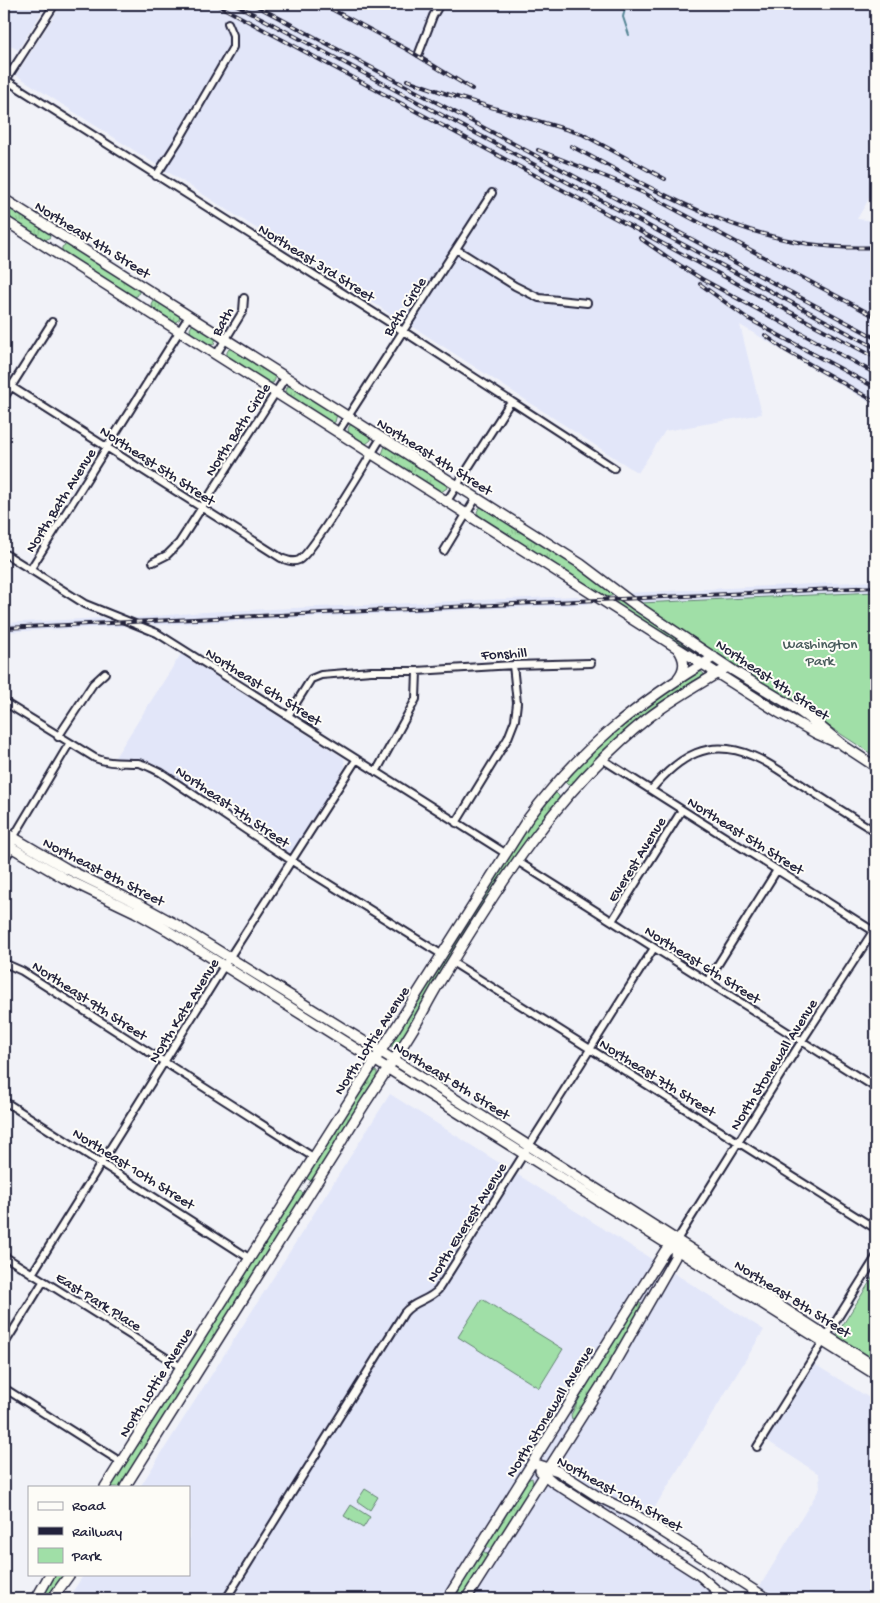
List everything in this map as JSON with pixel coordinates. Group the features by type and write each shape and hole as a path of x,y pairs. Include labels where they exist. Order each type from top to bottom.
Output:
{"main road":[{"name":"Northeast 4th Street","path":"4,199 581,564 634,604 821,726 844,746 876,767"},
{"name":"Northeast 4th Street","path":"4,220 467,513 717,674 817,734 844,746"},
{"path":"51,250 60,235"},
{"path":"140,306 149,291"},
{"path":"676,680 684,666 684,660 677,648"},
{"name":"North Lottie Avenue","path":"106,1486 505,853 546,795 578,758 619,721 676,680 714,656"},
{"name":"North Lottie Avenue","path":"126,1486 517,861 560,805 602,759 649,718 728,667"},
{"name":"Northeast 8th Street","path":"4,832 67,869 151,910 374,1061 526,1150"},
{"name":"Northeast 8th Street","path":"8,846 64,878 145,917 227,962 381,1052 526,1150 674,1245 825,1339 876,1367"},
{"name":"North Stonewall Avenue","path":"447,1599 665,1251 674,1245"},
{"name":"North Stonewall Avenue","path":"466,1599 606,1378 674,1257 674,1245"},
{"name":"Northeast 8th Street","path":"825,1339 876,1375"},
{"name":"Northeast 10th Street","path":"532,1463 547,1471 558,1471 598,1496 636,1515 768,1599"},
{"name":"Northeast 10th Street","path":"547,1471 553,1482 699,1576 730,1599"},
{"path":"36,1599 49,1576"},
{"path":"52,1599 69,1576"}],"street":[{"path":"5,82 55,4"},
{"path":"419,53 433,16 440,4"},
{"path":"156,176 233,47 233,35 228,22"},
{"name":"Northeast 3rd Street","path":"5,82 403,331 614,468"},
{"name":"Bath Circle","path":"338,432 492,194"},
{"path":"456,249 515,286 539,298 587,303"},
{"name":"Bath","path":"216,355 243,311 244,298"},
{"name":"North Bath Avenue","path":"30,570 189,316"},
{"path":"4,398 52,322"},
{"name":"North Bath Circle","path":"153,562 166,555 179,543 285,378"},
{"name":"Northeast 5th Street","path":"4,382 280,558 292,562 301,559 319,536 371,453"},
{"path":"447,501 511,401"},
{"path":"371,453 381,438"},
{"path":"444,551 476,498"},
{"name":"Northeast 6th Street","path":"4,553 85,604 157,633 505,853"},
{"path":"456,823 508,738 515,720 517,703 514,664"},
{"name":"Fonshill","path":"417,670 514,664 591,664"},
{"path":"288,716 311,679 321,675 417,670 416,699 376,772"},
{"path":"58,737 93,684 105,673"},
{"name":"Northeast 7th Street","path":"4,702 69,744 104,762 139,763 160,772 292,861 441,954"},
{"path":"4,860 8,846 69,744"},
{"path":"651,790 669,769 690,755 713,749 735,750 761,760 876,832"},
{"name":"Northeast 5th Street","path":"602,759 875,930"},
{"name":"North Kate Avenue","path":"32,1274 356,760"},
{"name":"Everest Avenue","path":"612,921 682,810"},
{"name":"Northeast 6th Street","path":"517,861 876,1088"},
{"path":"707,982 777,870"},
{"name":"North Stonewall Avenue","path":"674,1245 802,1041 875,930"},
{"name":"North Everest Avenue","path":"226,1599 404,1313 411,1306 429,1298 438,1290 654,948"},
{"name":"Northeast 7th Street","path":"452,962 876,1229"},
{"name":"Northeast 9th Street","path":"4,963 22,971 314,1156"},
{"name":"Northeast 10th Street","path":"4,1102 249,1258"},
{"name":"East Park Place","path":"4,1256 181,1367"},
{"path":"757,1447 876,1257"},
{"path":"4,1345 44,1282"},
{"path":"4,1388 121,1462"}],"shaded area":[{"path":"4,4 47,4 18,50 4,42"},
{"path":"62,4 876,4 876,187 857,219 876,221 876,406 740,325 762,414 665,431 638,473 415,328 16,75"},
{"path":"876,581 876,592 641,603 626,593"},
{"path":"577,596 589,604 155,625 132,618 204,612"},
{"path":"104,618 126,626 4,632 4,623"},
{"path":"181,654 344,758 345,767 292,853 286,851 160,769 114,759"},
{"path":"390,1094 764,1330 634,1541 638,1541 672,1563 722,1599 68,1599 83,1576 190,1576 190,1486 141,1486"},
{"path":"814,1364 876,1402 876,1599 781,1599 766,1590 761,1599 752,1599 820,1488 819,1474 766,1440"}],"green space":[{"path":"4,204 49,233 50,237 44,241 4,215"},
{"path":"68,244 138,288 139,293 137,296 133,297 62,251 62,247"},
{"path":"154,301 179,314 180,319 174,323 153,309"},
{"path":"192,325 196,325 216,338 214,344 210,345 191,334 190,329"},
{"path":"229,349 275,375 273,383 269,383 227,357"},
{"path":"288,386 292,386 337,414 335,422 332,423 288,395 286,390"},
{"path":"350,425 354,425 371,436 371,440 366,444 349,434 348,429"},
{"path":"385,446 446,484 447,488 441,492 382,454"},
{"path":"483,507 573,564 616,595 606,597 479,516 477,512 479,508"},
{"name":"Washington Park","path":"876,592 876,757 641,603"},
{"path":"623,601 702,653 705,656 704,658 700,658 614,602"},
{"path":"699,670 704,674 702,678 665,700 650,712 575,783 568,785 564,781 615,727"},
{"path":"733,677 783,708 794,712 819,731 732,679"},
{"path":"555,792 559,796 559,802 399,1046 392,1047 392,1042 503,859 550,793"},
{"path":"373,1070 377,1072 377,1077 343,1129 334,1151 316,1178 311,1181 306,1178 306,1172"},
{"path":"298,1190 303,1193 304,1199 123,1486 110,1486 294,1193"},
{"path":"876,1272 876,1362 842,1340 837,1334"},
{"path":"482,1299 563,1349 539,1388 458,1337"},
{"path":"638,1302 641,1304 642,1309 575,1418 572,1419 571,1415 590,1377"},
{"path":"532,1478 533,1484 492,1550 484,1545 527,1480"},
{"path":"365,1489 378,1497 370,1510 357,1501"},
{"path":"351,1505 370,1517 363,1528 344,1516"},
{"path":"481,1550 489,1555 460,1599 455,1599 467,1572"},
{"path":"52,1576 66,1576 50,1599 39,1599"}],"waterway":[{"path":"626,4 623,17 629,35"}],"railway":[{"path":"216,4 876,358"},
{"path":"235,4 876,348"},
{"path":"253,4 876,338"},
{"path":"322,4 408,50 472,89"},
{"path":"407,80 450,95 582,134 665,179"},
{"path":"571,146 680,202 755,232 794,241 834,247 876,247"},
{"path":"538,150 646,194 876,317"},
{"path":"640,238 702,279 876,374"},
{"path":"700,284 747,318 876,388"},
{"path":"765,335 785,350 876,402"},
{"path":"4,628 876,587"}]}
